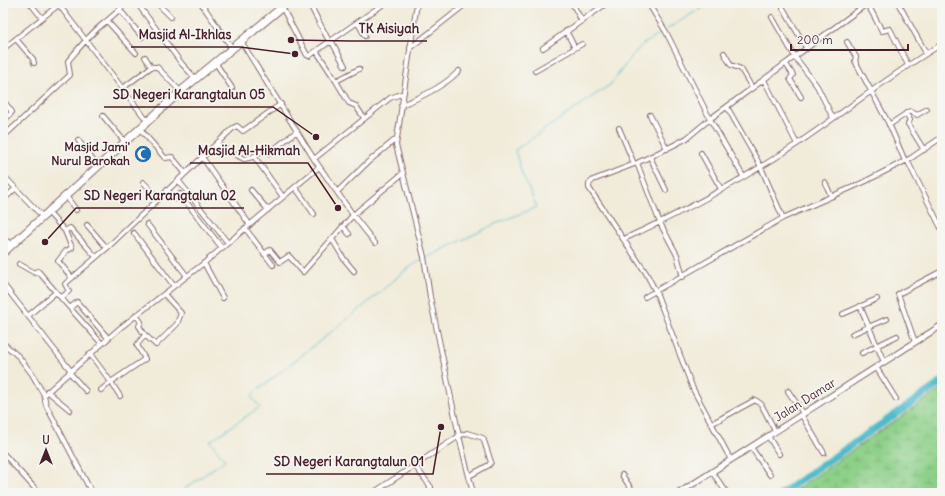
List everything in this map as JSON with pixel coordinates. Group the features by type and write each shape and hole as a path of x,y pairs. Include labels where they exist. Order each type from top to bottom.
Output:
{"highway":[{"path":"3,253 181,92 240,40 284,5"}],"street":[{"path":"30,3 42,18"},
{"path":"3,137 70,75 68,61 86,40 126,3"},
{"path":"137,3 182,64 196,79"},
{"path":"157,3 171,17"},
{"path":"201,3 232,48"},
{"path":"309,3 345,66"},
{"path":"284,5 307,55 312,56 385,3"},
{"path":"417,3 396,139 402,174 424,259 430,296 459,436 473,493"},
{"path":"410,48 466,3"},
{"path":"572,3 582,21"},
{"path":"543,48 607,3"},
{"path":"648,3 664,30 710,119 743,176"},
{"path":"731,460 691,383 656,292 624,239 590,188 590,184 593,180 650,157 687,138 726,107 807,49 867,3 882,31 890,29 908,65"},
{"path":"898,3 926,53"},
{"path":"3,49 60,4 148,122"},
{"path":"783,8 807,49"},
{"path":"120,10 142,37"},
{"path":"772,17 795,57 817,86 833,118"},
{"path":"107,21 136,53"},
{"path":"358,23 366,36"},
{"path":"566,32 575,48"},
{"path":"16,40 34,62"},
{"path":"240,40 319,167 375,243"},
{"path":"848,42 856,57 855,61 942,230"},
{"path":"535,71 582,44"},
{"path":"624,239 660,223 797,144 870,91 926,53 942,44"},
{"path":"317,52 349,103 356,106 364,118"},
{"path":"724,53 731,65 741,69 752,88"},
{"path":"145,57 151,66 157,67 181,92"},
{"path":"215,62 232,88"},
{"path":"786,64 793,75 790,79 801,97"},
{"path":"123,88 151,66"},
{"path":"336,81 359,69"},
{"path":"401,105 428,93 445,83 459,71"},
{"path":"764,80 797,144"},
{"path":"314,159 390,98 404,93"},
{"path":"3,100 12,112 3,122"},
{"path":"62,298 69,291 65,284 107,248 235,127 238,127 242,132 281,104"},
{"path":"726,107 760,166 783,218"},
{"path":"889,125 906,113 912,111 917,115 927,109"},
{"path":"906,113 910,120 908,124 924,150"},
{"path":"650,115 667,149"},
{"path":"103,116 125,143"},
{"path":"619,128 636,163 660,223 677,255 683,276"},
{"path":"140,129 165,158 172,157 186,173"},
{"path":"216,144 244,159 254,156 263,150 269,153 297,131"},
{"path":"645,297 783,218 864,182 924,150 942,137"},
{"path":"337,192 368,162 396,139"},
{"path":"78,140 98,167"},
{"path":"701,153 721,189"},
{"path":"254,156 283,197"},
{"path":"202,157 250,225"},
{"path":"650,157 666,190"},
{"path":"45,393 108,338 204,263 319,167"},
{"path":"264,254 270,250 280,262 290,256 303,272 353,215 402,174"},
{"path":"3,175 45,215 65,231 72,248 66,251 58,261 72,278"},
{"path":"178,180 228,243"},
{"path":"143,182 159,198"},
{"path":"825,182 831,196"},
{"path":"295,187 314,214"},
{"path":"3,200 16,188"},
{"path":"167,190 175,199 180,194 222,248"},
{"path":"252,190 268,210"},
{"path":"66,196 76,210"},
{"path":"147,224 187,276"},
{"path":"87,225 107,248"},
{"path":"343,226 349,234"},
{"path":"65,231 70,228 96,257"},
{"path":"245,228 273,265"},
{"path":"134,233 174,286"},
{"path":"3,238 12,245"},
{"path":"332,239 344,259 354,271"},
{"path":"204,263 223,298"},
{"path":"19,264 34,273 38,271 102,344"},
{"path":"915,342 898,294 942,271"},
{"path":"3,284 29,315 86,391"},
{"path":"29,315 56,292"},
{"path":"136,316 141,322 139,326 145,335 156,345 178,322 180,314 164,294"},
{"path":"843,314 877,298"},
{"path":"70,308 77,302 108,338"},
{"path":"860,306 870,326 884,362"},
{"path":"852,334 887,319"},
{"name":"Jalan Damar","path":"679,493 942,326"},
{"path":"101,390 145,359 138,345 145,335"},
{"path":"862,353 897,336"},
{"path":"3,343 19,357 45,393 70,410"},
{"path":"90,354 120,396"},
{"path":"876,367 896,399"},
{"path":"788,392 824,453"},
{"path":"45,393 46,405 92,493"},
{"path":"711,424 756,400 767,415 775,431"},
{"path":"373,493 459,436 467,433 483,438 491,463 469,476"},
{"path":"768,436 779,454"},
{"path":"751,447 770,475"},
{"path":"3,453 39,493"},
{"path":"415,466 431,487 427,492"},
{"path":"712,472 727,493"},
{"path":"622,475 634,493"}],"green space":[{"path":"942,388 942,493 791,493"}],"waterway":[{"path":"667,29 710,3"},
{"path":"426,258 495,224 537,207 522,174 515,150 611,84 642,45 664,31"},
{"path":"179,493 225,460 210,441 260,407 252,398 253,394 365,305 407,269 423,259"},
{"path":"782,493 942,382"}],"place":[{"name":"TK Aisiyah","path":"291,40"},
{"name":"Masjid Al-Ikhlas","path":"295,54"},
{"name":"SD Negeri Karangtalun 05","path":"316,137"},
{"name":"Masjid Jami' Nurul Barokah","path":"143,154"},
{"name":"Masjid Al-Hikmah","path":"338,208"},
{"name":"SD Negeri Karangtalun 02","path":"45,242"},
{"name":"SD Negeri Karangtalun 01","path":"441,427"}]}
